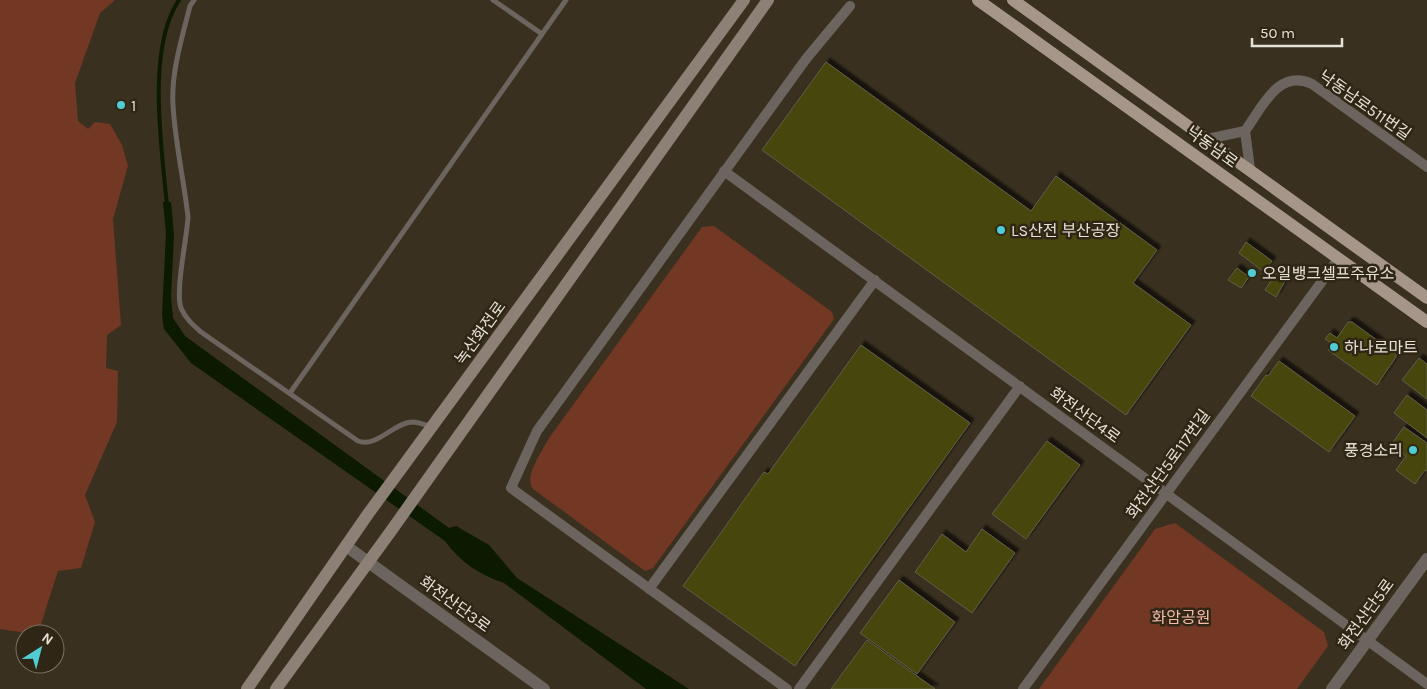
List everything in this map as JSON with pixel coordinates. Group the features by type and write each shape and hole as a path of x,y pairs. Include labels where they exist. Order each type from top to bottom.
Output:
{"main road":[{"path":"728,22 739,0"},
{"name":"녹산화전로","path":"248,689 368,514 744,0"},
{"name":"낙동남로","path":"978,0 1427,322"},
{"name":"낙동남로","path":"1014,0 1427,298"},
{"path":"276,689 391,531 768,2"}],"street":[{"path":"787,689 511,488 537,431 806,59 850,6"},
{"name":"낙동남로511번길","path":"1245,131 1276,87 1292,80 1304,80 1427,167"},
{"path":"1207,139 1245,131 1250,169"},
{"name":"화전산단4로","path":"724,171 1427,684"},
{"name":"화전산단5로117번길","path":"1023,689 1339,258"},
{"path":"649,589 875,280"},
{"path":"799,689 1020,386"},
{"name":"화전산단3로","path":"346,546 544,689"},
{"name":"화전산단5로","path":"1332,689 1427,559"}],"lane":[{"path":"194,0 190,6 173,83 172,105 188,217 179,290 180,306 188,320 196,328 358,441 363,443 371,441 404,424 413,422 432,427"},
{"path":"493,0 542,34"},
{"path":"290,393 566,0"}],"green space":[{"path":"0,0 115,0 100,13 75,83 78,121 88,129 95,122 110,124 122,145 128,166 113,219 121,325 107,335 106,368 118,371 117,422 85,495 95,522 81,568 58,571 41,624 15,624 15,631 0,629"},
{"path":"714,226 832,312 834,319 653,568 645,571 533,489 530,478 549,438 702,227"},
{"name":"화암공원","path":"1175,523 1324,632 1328,646 1297,689 1039,689 1155,529"}],"shaded area":[{"path":"163,202 171,202 174,235 171,297 173,318 185,336 449,528 456,526 489,545 517,578 689,689 646,689 504,583 471,567 445,541 191,363 164,329 162,315 166,233"}],"building":[{"name":"LS산전 부산공장","path":"826,62 1031,211 1056,176 1157,250 1133,283 1191,325 1126,415 762,150"},
{"path":"1246,242 1272,261 1264,272 1239,253"},
{"path":"1237,268 1249,277 1241,288 1228,280"},
{"path":"1277,272 1287,278 1276,297 1265,290"},
{"path":"1348,322 1352,322 1396,354 1396,357 1377,385 1328,350 1333,344 1325,339 1330,333 1337,338"},
{"path":"861,345 970,423 795,666 683,586 764,472 768,474"},
{"path":"1419,358 1427,364 1427,399 1402,380"},
{"path":"1279,361 1355,416 1329,452 1251,396"},
{"path":"1407,395 1427,410 1427,438 1394,413"},
{"name":"풍경소리","path":"1404,427 1427,443 1427,471 1425,470 1415,484 1396,470 1406,456 1391,445"},
{"path":"1047,441 1080,465 1026,539 992,514"},
{"path":"982,529 1015,553 972,613 915,572 942,534 966,552"},
{"path":"899,580 955,622 917,674 860,633"},
{"path":"867,640 935,689 831,689"}],"waterway":[{"path":"167,206 160,129 159,72 162,45 169,21 179,0"}],"place":[{"name":"1","path":"121,105"},
{"name":"LS산전 부산공장","path":"1001,230"},
{"name":"오일뱅크셀프주유소","path":"1252,273"},
{"name":"하나로마트","path":"1334,347"},
{"name":"풍경소리","path":"1413,450"}]}
